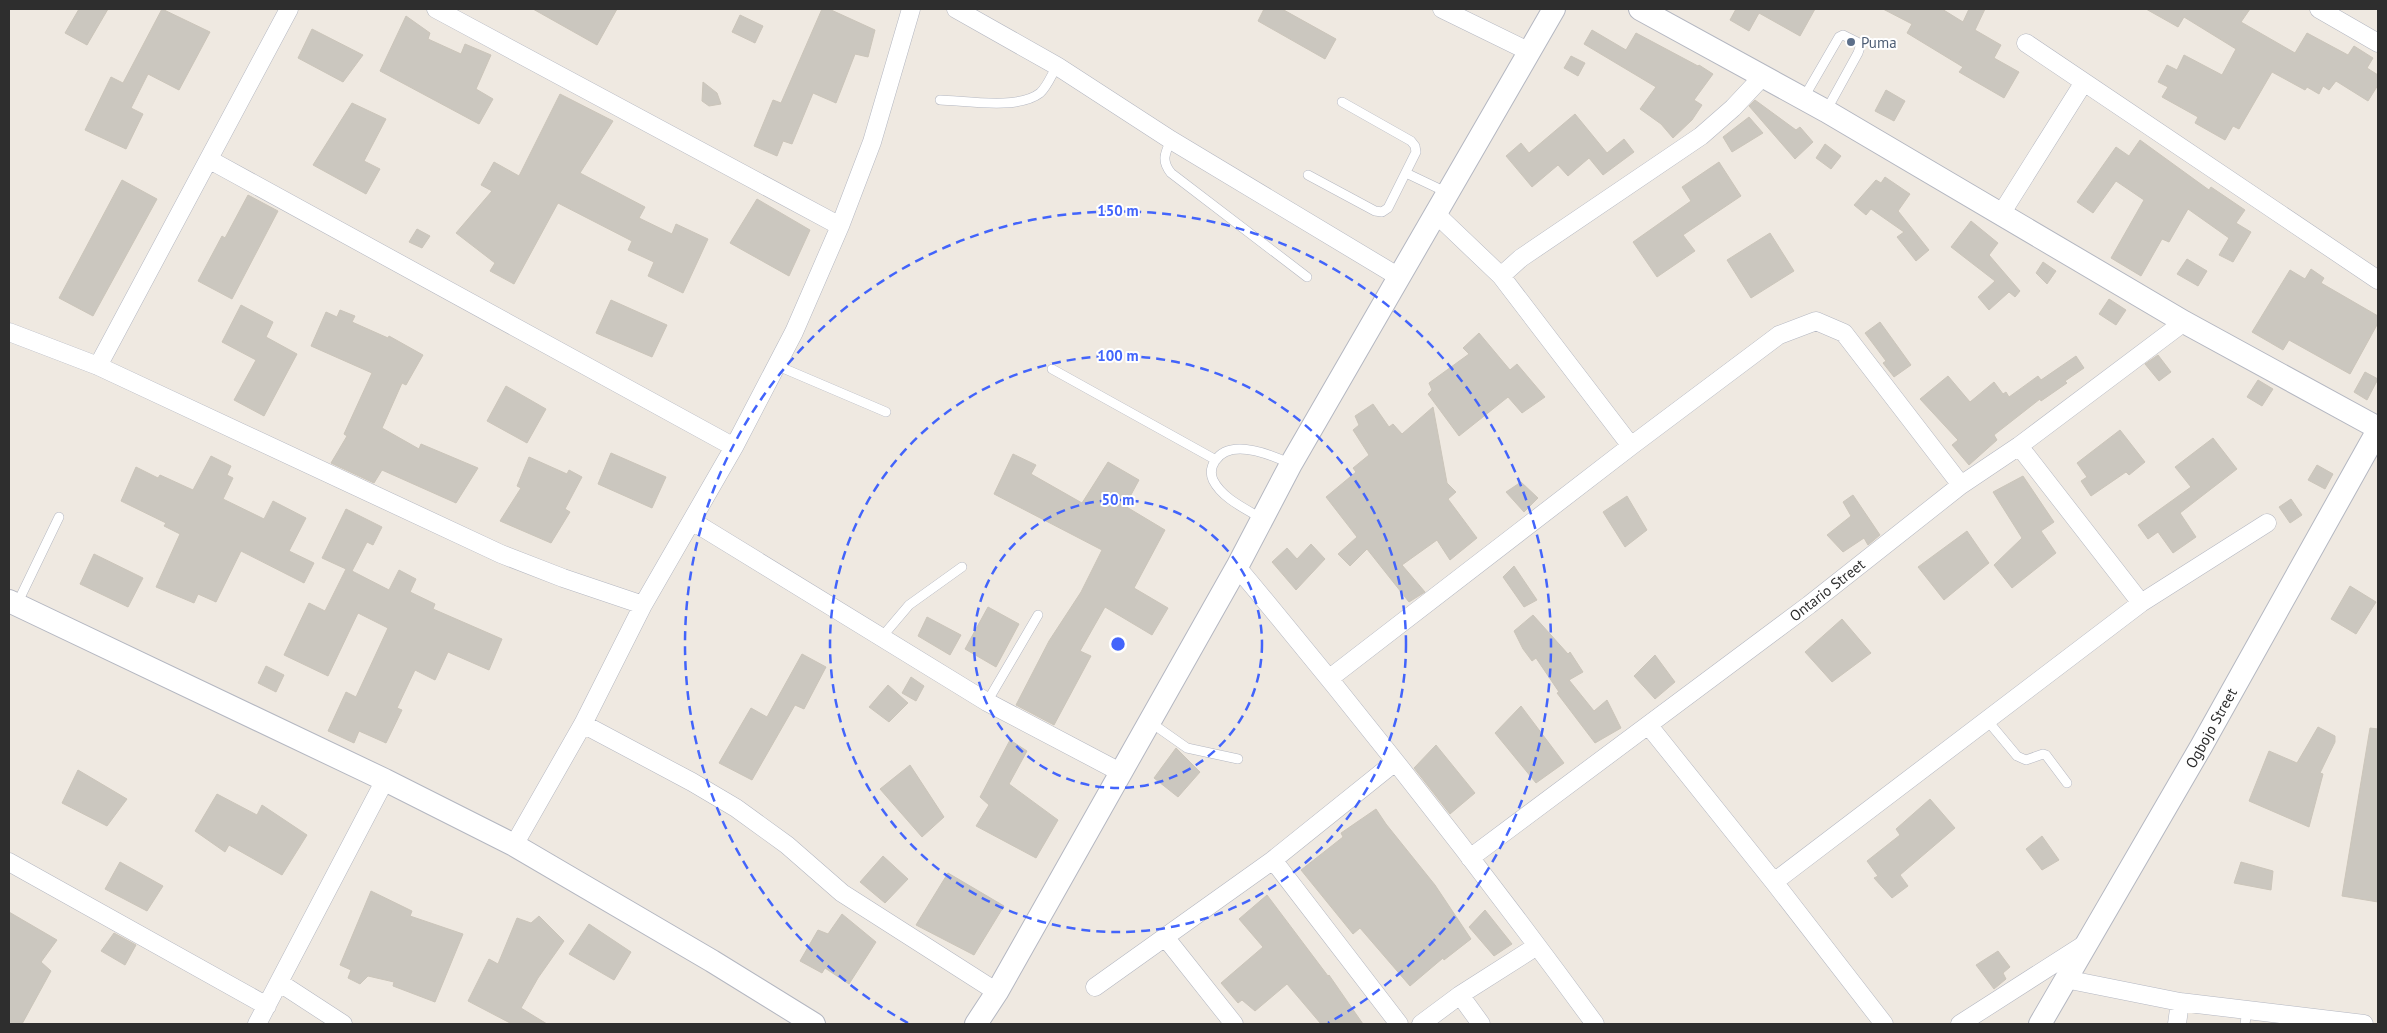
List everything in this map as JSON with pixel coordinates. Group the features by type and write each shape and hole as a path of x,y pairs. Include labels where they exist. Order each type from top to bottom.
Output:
{"street":[{"path":"98,366 210,160 289,9"},
{"path":"436,9 840,226"},
{"path":"514,845 583,724 643,605 734,447 778,366 840,226 872,142 911,9"},
{"path":"956,9 1057,66 1171,140 1399,277"},
{"path":"1442,9 1530,52"},
{"path":"976,1024 997,992 1237,567 1291,464 1554,9"},
{"path":"1640,9 1826,111 2184,322 2378,429"},
{"path":"2319,9 2378,43"},
{"path":"2026,43 2378,280"},
{"path":"1502,276 1521,258 1701,136 1733,108 1763,76"},
{"path":"2002,214 2084,82"},
{"path":"210,160 734,447"},
{"path":"1436,214 1502,276 1631,446"},
{"path":"1330,678 1631,446 1779,335 1816,322 1844,334 1961,485"},
{"name":"Ontario Street","path":"1470,858 1809,605 1961,485 2019,446 2184,322"},
{"path":"9,332 98,366 501,554 563,578 643,605"},
{"name":"Ogbojo Street","path":"2040,1024 2065,979 2090,941 2378,429"},
{"path":"2019,446 2141,603"},
{"path":"692,521 987,702 1120,772"},
{"path":"1774,882 2141,603 2267,523"},
{"path":"1237,567 1330,678 1538,946 1595,1024"},
{"path":"13,602 385,780 514,845 712,961 814,1024"},
{"path":"583,724 692,782 736,808 787,845 842,893 997,992"},
{"path":"1649,726 1774,882 1884,1024"},
{"path":"1095,988 1273,860 1395,762"},
{"path":"258,1024 385,780"},
{"path":"1273,860 1399,1024"},
{"path":"9,862 267,1006"},
{"path":"1165,937 1234,1024"},
{"path":"1960,1024 2090,941"},
{"path":"1421,1024 1460,995 1538,946"},
{"path":"2065,979 2246,1017 2364,1024"},
{"path":"280,984 342,1024"},
{"path":"1460,995 1480,1024"},
{"path":"2177,1024 2180,1002"}],"lane":[{"path":"1803,99 1838,37 1843,35 1859,43 1858,53 1826,111"},
{"path":"940,100 1012,103 1024,101 1041,92 1057,66"},
{"path":"1308,175 1375,211 1382,212 1388,208 1416,152 1415,146 1411,142 1342,102"},
{"path":"1171,140 1164,156 1165,165 1171,173 1307,277"},
{"path":"1406,173 1448,193"},
{"path":"778,366 886,412"},
{"path":"1052,369 1216,460"},
{"path":"1262,518 1238,505 1219,489 1212,478 1211,471 1216,460 1222,454 1250,449 1270,454 1291,464"},
{"path":"13,602 59,517"},
{"path":"881,638 909,605 962,567"},
{"path":"987,702 1038,615"},
{"path":"1987,720 2017,756 2026,760 2046,755 2067,783"},
{"path":"1149,721 1187,748 1238,758"}],"building":[{"path":"79,9 108,9 87,45 65,33"},
{"path":"162,9 210,32 179,90 148,74 131,108 143,114 126,149 85,130 111,77 123,83"},
{"path":"533,9 617,9 597,45"},
{"path":"822,9 829,9 875,30 868,57 855,54 836,103 813,93 792,144 783,141 777,156 754,146 773,100 781,103"},
{"path":"1264,9 1282,9 1336,39 1325,59 1258,21"},
{"path":"1736,9 1815,9 1800,36 1759,13 1749,31 1730,20"},
{"path":"1883,9 1942,9 1963,22 1969,9 1985,9 1975,30 2001,45 1994,58 2019,72 2004,98 1959,72 1963,67 1907,33 1912,24"},
{"path":"2146,9 2250,9 2241,22 2295,53 2307,33 2348,55 2354,46 2373,58 2367,68 2378,75 2378,85 2368,101 2336,81 2329,90 2323,86 2319,94 2307,87 2305,90 2272,72 2239,129 2233,126 2225,140 2195,123 2198,117 2162,97 2168,87 2158,82 2167,65 2177,70 2184,55 2222,75 2236,49 2184,17 2178,27"},
{"path":"740,15 763,26 755,43 732,32"},
{"path":"406,16 430,33 428,39 461,54 465,44 491,55 476,89 493,99 479,124 380,71"},
{"path":"312,29 363,55 343,82 298,58"},
{"path":"1592,30 1626,50 1636,33 1713,74 1694,100 1702,105 1692,120 1673,138 1661,124 1640,109 1656,87 1584,44"},
{"path":"1571,56 1585,63 1578,76 1564,68"},
{"path":"703,82 717,93 721,104 709,106 702,101"},
{"path":"1886,90 1905,101 1894,121 1875,111"},
{"path":"560,94 613,121 580,173 645,207 639,218 672,234 676,224 708,239 683,293 648,276 654,262 628,250 632,241 558,203 514,284 490,271 495,263 456,233 492,191 481,185 494,162 519,176"},
{"path":"1755,100 1796,130 1800,127 1813,142 1795,159 1749,106"},
{"path":"352,103 386,119 364,161 380,169 366,194 313,165"},
{"path":"1575,114 1607,153 1624,139 1634,152 1603,175 1589,158 1568,176 1558,165 1532,187 1506,156 1521,143 1529,153"},
{"path":"1749,117 1763,133 1732,152 1723,137"},
{"path":"2140,140 2209,190 2211,187 2245,210 2236,223 2251,232 2233,262 2219,255 2229,238 2188,209 2169,242 2162,239 2141,276 2111,258 2144,200 2116,181 2093,213 2077,202 2116,147 2129,156"},
{"path":"1825,144 1841,156 1831,169 1816,158"},
{"path":"1719,162 1741,196 1683,235 1695,251 1657,277 1633,242 1691,201 1682,187"},
{"path":"1885,177 1910,194 1898,211 1929,250 1916,261 1897,237 1904,232 1871,209 1866,215 1854,205 1876,180 1881,183"},
{"path":"122,180 157,199 93,316 59,298"},
{"path":"248,195 278,211 232,299 198,281 222,236 225,238"},
{"path":"757,199 810,230 789,276 730,243"},
{"path":"1971,221 1998,243 1989,255 2020,291 2015,297 2009,292 1989,310 1978,297 1995,281 1951,247"},
{"path":"417,229 430,236 422,248 409,242"},
{"path":"1770,233 1794,271 1751,298 1727,260"},
{"path":"2187,259 2207,271 2198,286 2177,274"},
{"path":"2043,262 2056,271 2047,284 2036,273"},
{"path":"2311,269 2324,278 2321,283 2378,316 2378,323 2350,374 2289,340 2283,350 2252,332 2290,270 2305,279"},
{"path":"2109,299 2126,310 2116,325 2099,314"},
{"path":"611,300 667,325 652,357 596,333"},
{"path":"241,305 273,322 266,337 297,354 264,416 234,400 256,360 222,342"},
{"path":"340,310 355,316 352,322 388,338 389,336 423,355 406,385 402,383 382,428 419,449 421,444 478,468 456,503 382,470 374,483 331,463 347,436 344,434 372,373 311,346 326,312 337,317"},
{"path":"1880,322 1911,365 1894,377 1883,363 1886,361 1865,333"},
{"path":"1479,333 1510,370 1517,364 1545,397 1522,413 1508,397 1459,436 1428,394 1432,390 1429,383 1469,354 1463,348"},
{"path":"2158,355 2171,372 2159,381 2145,364"},
{"path":"2076,356 2084,368 2065,381 2067,383 2041,401 2040,399 1994,435 1997,440 1969,465 1952,445 1958,440 1920,399 1948,376 1970,402 1994,382 2003,394 2006,392 2009,397 2038,376 2041,380"},
{"path":"2365,372 2378,379 2367,400 2354,392"},
{"path":"2258,380 2273,389 2262,406 2247,397"},
{"path":"506,386 546,409 527,443 487,421"},
{"path":"1373,404 1389,427 1393,424 1402,434 1433,407 1447,483 1456,492 1448,499 1477,538 1450,560 1437,540 1402,565 1425,592 1409,602 1367,549 1350,566 1338,554 1357,537 1326,497 1356,472 1353,468 1369,455 1353,430 1359,425 1355,416"},
{"path":"2120,430 2145,462 2129,475 2126,472 2091,496 2081,481 2087,477 2077,463"},
{"path":"2213,438 2237,469 2180,513 2196,537 2173,553 2158,532 2148,539 2138,525 2191,487 2175,467"},
{"path":"611,453 666,477 652,508 598,484"},
{"path":"1013,454 1036,465 1031,474 1082,503 1108,462 1139,480 1125,506 1165,530 1134,588 1168,608 1152,635 1105,607 1080,651 1091,656 1054,725 1016,705 1049,641 1081,592 1102,550 994,494"},
{"path":"211,456 231,466 227,475 233,478 223,499 264,519 273,501 306,518 289,551 314,563 304,583 241,551 216,602 198,594 194,603 156,587 180,534 164,526 166,523 121,501 136,467 158,478 160,475 193,490"},
{"path":"529,457 567,474 569,470 582,477 565,509 570,512 551,543 500,521 521,488 517,486"},
{"path":"2317,465 2333,474 2325,489 2308,480"},
{"path":"2023,476 2054,522 2041,531 2056,553 2012,588 1994,565 2022,538 1993,492"},
{"path":"1521,482 1538,498 1524,512 1506,492"},
{"path":"1853,495 1880,535 1868,545 1864,538 1843,552 1827,535 1851,516 1843,502"},
{"path":"1627,496 1647,530 1625,547 1603,512"},
{"path":"2291,499 2302,515 2290,523 2279,507"},
{"path":"346,509 382,527 373,545 367,542 352,571 389,590 399,570 416,579 410,592 435,604 433,609 502,639 489,670 448,652 435,680 415,670 397,708 402,710 386,743 359,731 354,743 328,731 346,692 356,697 388,628 358,613 328,676 284,655 309,603 325,611 346,569 322,558"},
{"path":"1967,531 1989,563 1944,600 1918,567"},
{"path":"1311,544 1325,559 1296,590 1272,562 1287,548 1297,559"},
{"path":"94,554 143,578 128,607 80,584"},
{"path":"1514,566 1537,600 1524,607 1503,577"},
{"path":"2350,586 2376,602 2356,634 2331,619"},
{"path":"988,607 1019,624 996,667 965,649"},
{"path":"1533,615 1568,654 1570,652 1583,672 1569,680 1594,711 1607,700 1621,728 1595,743 1557,693 1559,692 1536,658 1532,661 1523,649 1514,631"},
{"path":"927,617 961,635 950,655 918,636"},
{"path":"1842,619 1871,653 1832,682 1805,652"},
{"path":"802,654 826,667 804,709 795,705 752,780 719,763 751,708 767,717"},
{"path":"1655,655 1675,682 1655,699 1634,676"},
{"path":"266,666 284,675 276,692 258,683"},
{"path":"911,677 924,686 916,701 902,693"},
{"path":"888,685 908,703 889,722 869,707"},
{"path":"1521,706 1564,763 1536,783 1495,733"},
{"path":"2318,727 2335,736 2335,742 2320,773 2323,774 2309,827 2249,801 2269,751 2297,763"},
{"path":"2370,728 2378,729 2378,902 2342,896"},
{"path":"1010,740 1027,751 1009,784 1058,820 1036,858 976,826 989,805 980,797"},
{"path":"1436,745 1475,793 1450,814 1414,768"},
{"path":"1176,748 1200,772 1178,797 1154,778"},
{"path":"910,765 944,817 922,837 880,789"},
{"path":"78,770 127,799 107,826 62,803"},
{"path":"217,794 257,815 262,805 307,835 282,875 229,845 225,852 195,831"},
{"path":"1930,799 1955,828 1900,875 1908,886 1892,898 1874,878 1878,876 1867,861 1900,835 1896,829"},
{"path":"1376,809 1435,885 1471,939 1444,960 1443,958 1410,986 1360,928 1353,934 1301,870 1343,837 1341,833"},
{"path":"2042,836 2059,860 2042,870 2026,849"},
{"path":"883,856 908,879 885,903 860,882"},
{"path":"120,862 163,886 147,911 105,889"},
{"path":"2241,862 2273,871 2271,890 2234,883"},
{"path":"948,873 1004,906 974,955 916,925"},
{"path":"371,891 412,911 410,916 463,934 435,1002 393,986 394,982 368,976 360,984 348,978 351,970 340,965"},
{"path":"1267,895 1329,975 1363,1024 1321,1024 1287,984 1255,1011 1242,1000 1238,1003 1221,983 1263,947 1239,919"},
{"path":"1485,910 1512,944 1494,956 1469,927"},
{"path":"9,912 57,940 41,962 51,971 22,1024 9,1024"},
{"path":"842,914 876,942 849,984 825,968 822,973 800,961 818,930 828,934"},
{"path":"539,916 564,941 538,978 521,1008 547,1024 512,1024 468,1001 489,959 498,964 517,918 531,923"},
{"path":"589,924 631,952 614,980 569,954"},
{"path":"114,933 136,945 125,965 101,951"},
{"path":"1998,951 2010,967 2003,973 2006,979 1994,989 1976,965"}],"place":[{"name":"Puma","path":"1851,42"}]}
